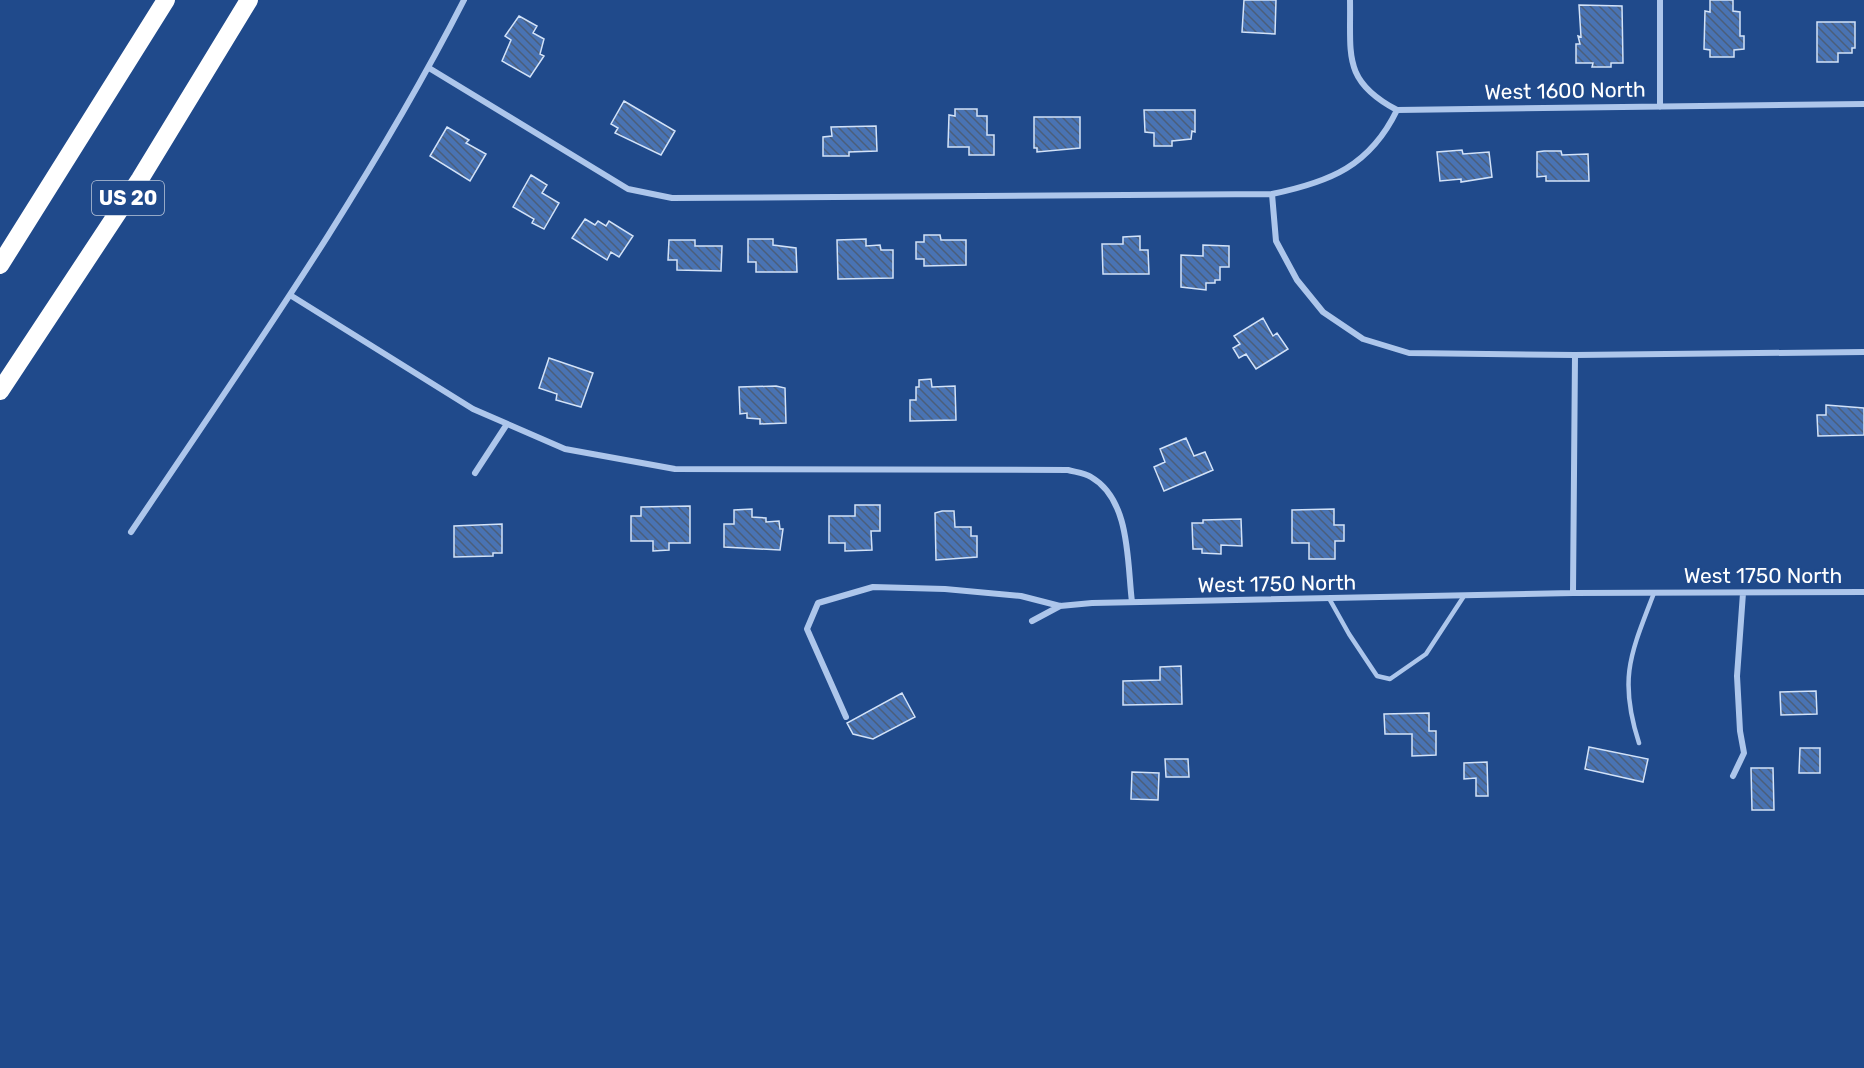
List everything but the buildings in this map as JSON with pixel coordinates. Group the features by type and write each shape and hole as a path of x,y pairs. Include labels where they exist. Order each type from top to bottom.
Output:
{"highway":[{"path":"0,265 166,0"},
{"name":"US 20","path":"0,391 140,179 249,0"}],"street":[{"path":"131,532 290,295 429,68 464,0"},
{"name":"West 1600 North","path":"1350,0 1351,53 1358,80 1373,98 1397,110 1864,104"},
{"path":"1660,0 1660,107"},
{"path":"429,68 628,189 672,198 1272,194 1303,188 1334,176 1365,156 1386,133 1397,110"},
{"path":"1272,194 1276,241 1297,280 1323,312 1363,339 1409,353 1575,355 1864,352"},
{"path":"290,295 474,409 565,449 675,469 1068,470 1091,477 1110,496 1122,522 1132,602"},
{"path":"1573,593 1575,355"},
{"path":"475,473 507,423"},
{"name":"West 1750 North","path":"846,717 807,629 818,603 873,587 945,589 1021,596 1060,606 1132,602 1330,600 1573,593 1864,592"},
{"path":"1733,776 1744,753 1740,731 1737,676 1743,593"},
{"path":"1032,621 1060,606"}],"lane":[{"path":"1639,743 1629,696 1630,657 1654,593"},
{"path":"1330,600 1377,676 1390,679 1426,654 1464,596"}]}
